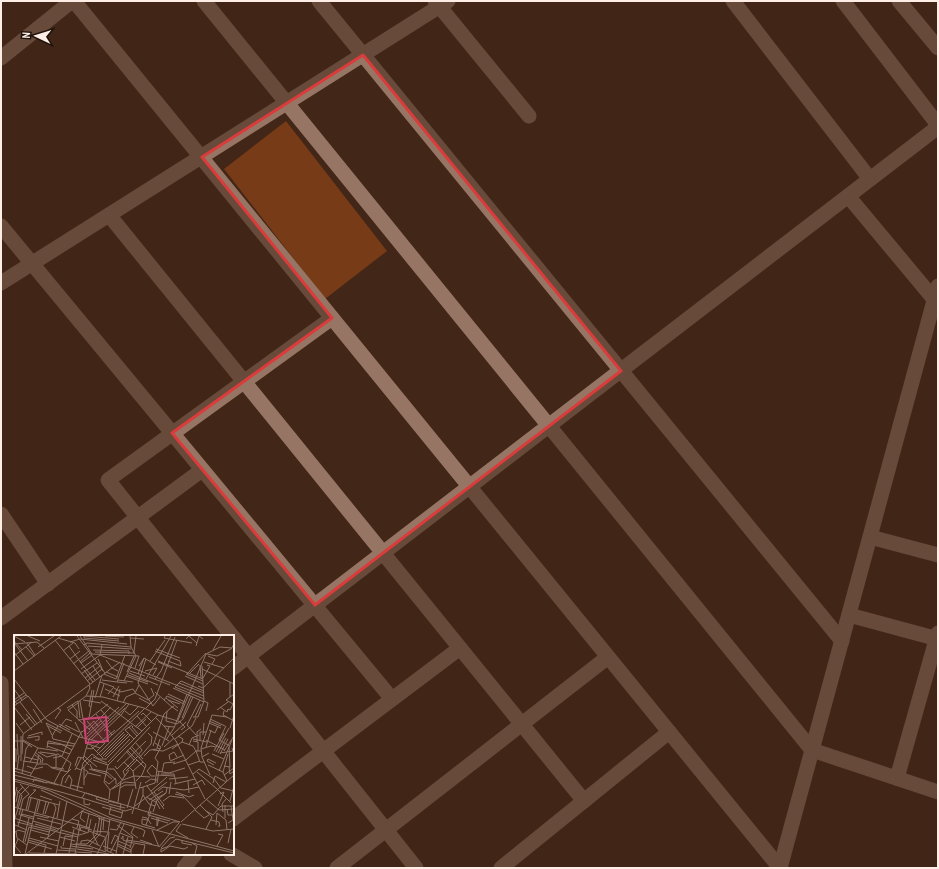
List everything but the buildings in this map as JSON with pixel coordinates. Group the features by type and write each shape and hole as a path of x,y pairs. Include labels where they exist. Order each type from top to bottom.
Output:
{"street":[{"path":"1,58 73,1 202,157 780,868 937,296 848,196"},
{"path":"204,1 812,750 938,792"},
{"path":"319,1 842,641"},
{"path":"733,1 870,179"},
{"path":"234,667 938,126 843,1"},
{"path":"899,1 938,48"},
{"path":"1,283 363,55 441,3 529,116"},
{"path":"109,216 584,801"},
{"path":"1,226 392,699"},
{"path":"230,635 108,480 332,318"},
{"path":"1,618 202,470"},
{"path":"1,514 48,584"},
{"path":"870,537 938,555"},
{"path":"849,615 938,637 897,778"},
{"path":"234,640 416,868"},
{"path":"234,818 460,648"},
{"path":"337,868 608,657"},
{"path":"1,683 6,868"},
{"path":"2,723 14,730"},
{"path":"501,868 669,732"},
{"path":"184,868 194,855"},
{"path":"233,855 255,868"}],"highlighted area":[{"path":"363,55 621,371 315,605 172,433 332,318 202,157"}],"shaded area":[{"path":"286,121 387,251 325,299 224,169"}]}
